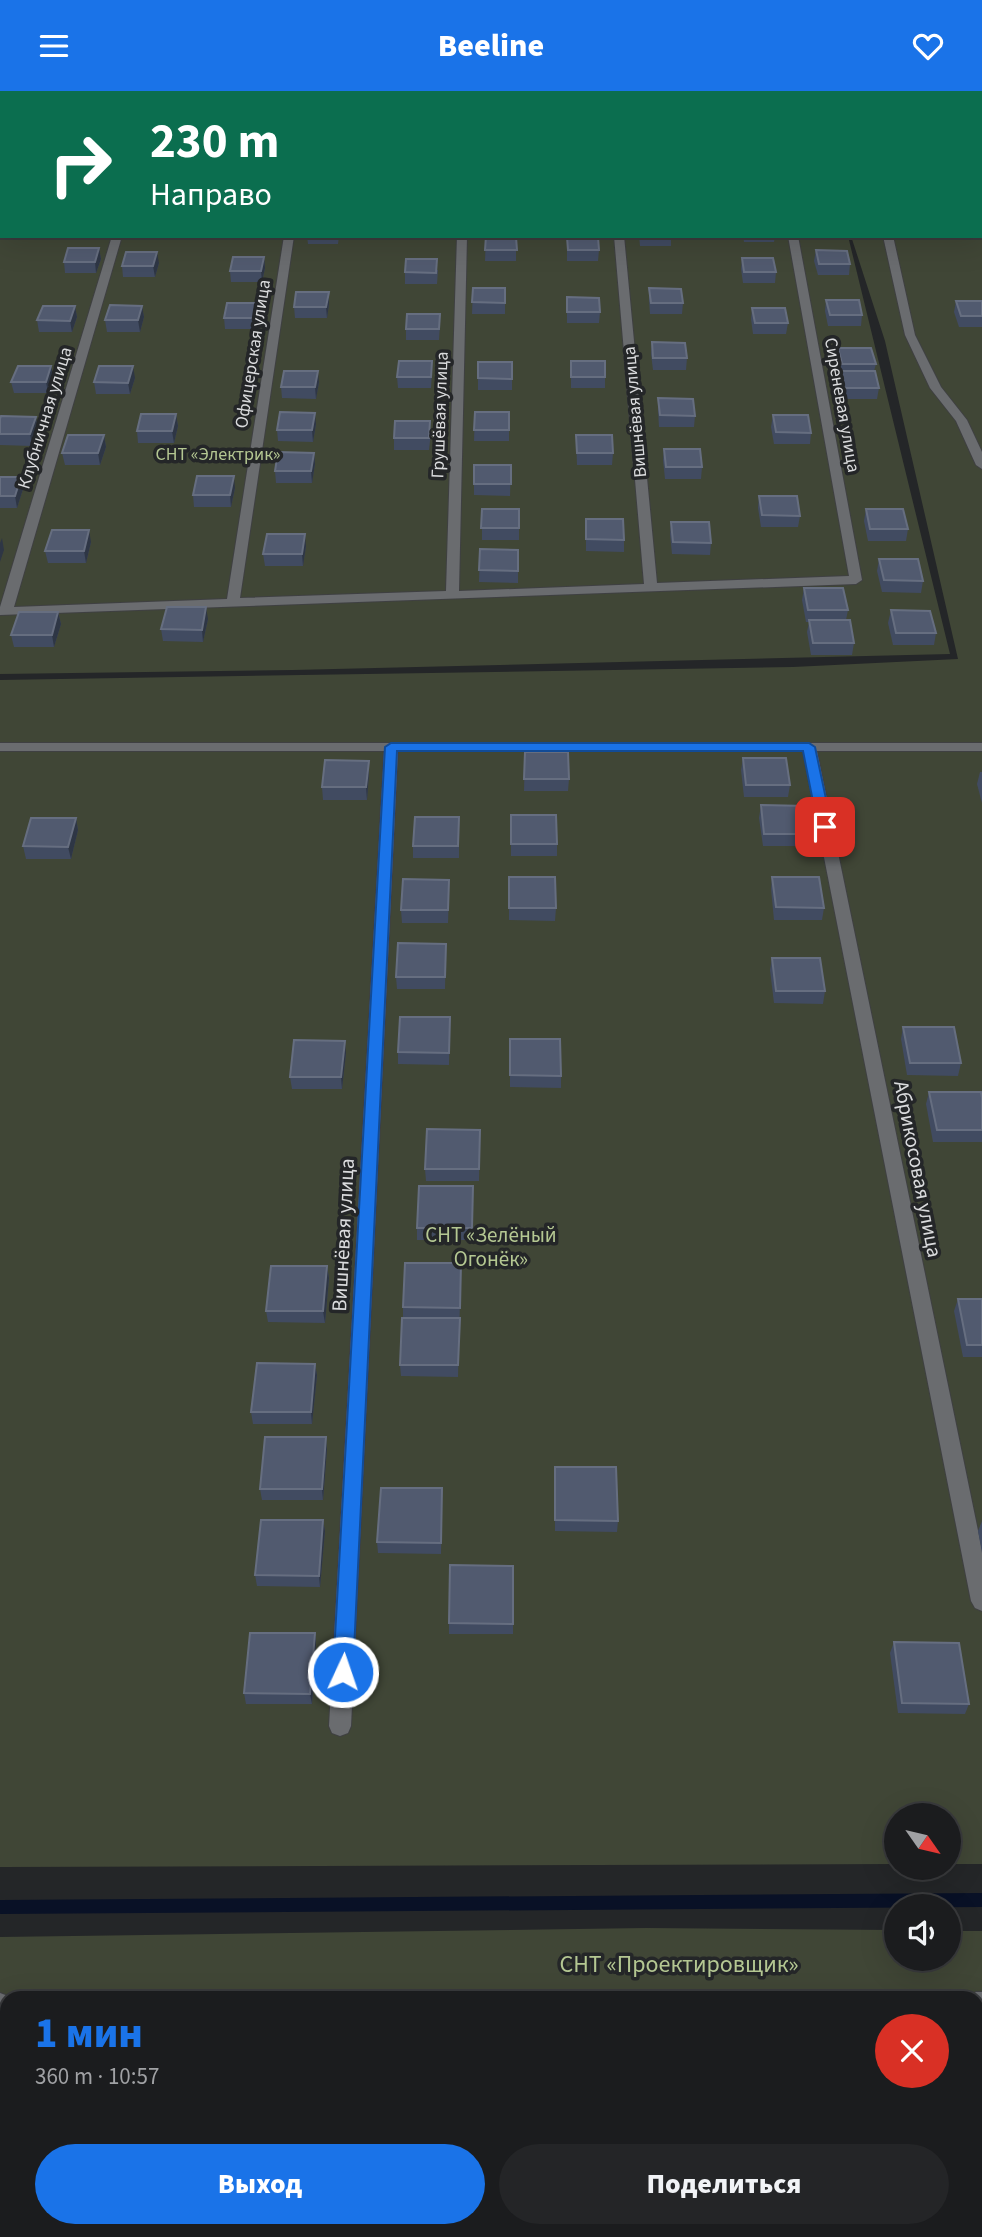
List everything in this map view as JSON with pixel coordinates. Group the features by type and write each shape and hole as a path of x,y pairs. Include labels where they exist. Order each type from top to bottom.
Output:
{"street":[{"name":"Клубничная улица","path":"3,610 116,238"},
{"name":"Офицерская улица","path":"233,602 289,238"},
{"name":"Грушёвая улица","path":"452,594 462,238"},
{"name":"Вишнёвая улица","path":"619,238 652,587"},
{"name":"Сиреневая улица","path":"652,587 856,580 793,238"},
{"path":"888,238 909,335 936,388 961,420 982,465"},
{"path":"3,610 652,587"},
{"path":"0,747 982,747"},
{"name":"Вишнёвая улица","path":"340,1726 391,747"},
{"name":"Абрикосовая улица","path":"809,747 982,1601"}],"green space":[{"name":"СНТ «Электрик»","path":"0,238 848,238 950,654 293,670 0,674"},
{"name":"СНТ «Зелёный Огонёк»","path":"852,238 982,238 982,1864 961,1864 961,1803 884,1803 884,1864 0,1867 0,680 793,667 958,659 885,341"},
{"name":"СНТ «Проектировщик»","path":"646,1928 884,1930 884,1971 961,1971 961,1931 982,1931 982,1991 0,1991 0,1937"}],"building":[{"path":"486,238 516,238 517,250 485,250"},
{"path":"567,238 598,238 599,250 568,250"},
{"path":"68,248 99,248 95,262 64,262"},
{"path":"816,250 847,251 850,264 819,264"},
{"path":"126,252 157,252 153,266 122,266"},
{"path":"233,257 264,257 261,271 230,271"},
{"path":"742,258 773,258 776,272 744,272"},
{"path":"406,259 437,259 436,273 405,272"},
{"path":"473,288 505,288 505,303 472,302"},
{"path":"649,288 681,289 683,303 651,303"},
{"path":"296,292 329,292 326,307 294,307"},
{"path":"567,297 599,298 600,312 567,312"},
{"path":"826,300 859,300 862,315 830,315"},
{"path":"956,301 982,301 982,316 961,316"},
{"path":"227,303 260,303 257,318 224,318"},
{"path":"110,305 142,306 138,320 105,320"},
{"path":"43,306 75,306 70,321 37,320"},
{"path":"752,308 785,308 788,323 755,323"},
{"path":"407,314 440,314 439,329 406,329"},
{"path":"652,342 685,343 687,358 653,358"},
{"path":"838,348 871,348 876,364 842,364"},
{"path":"399,361 432,361 431,377 397,377"},
{"path":"571,361 605,361 605,377 571,377"},
{"path":"478,362 512,362 512,379 478,378"},
{"path":"18,366 51,366 46,382 11,382"},
{"path":"99,366 133,366 128,383 94,382"},
{"path":"284,371 318,371 315,387 281,387"},
{"path":"841,371 875,371 879,388 844,388"},
{"path":"658,398 693,399 695,416 660,415"},
{"path":"280,412 315,413 312,430 277,430"},
{"path":"475,412 509,412 509,430 474,430"},
{"path":"141,414 176,414 172,431 137,431"},
{"path":"773,415 808,415 811,433 776,432"},
{"path":"1,416 36,417 30,434 0,434"},
{"path":"395,421 430,421 429,438 394,438"},
{"path":"68,435 104,435 98,453 62,453"},
{"path":"576,435 612,435 613,453 577,453"},
{"path":"664,449 700,449 702,467 666,467"},
{"path":"278,452 314,453 311,471 275,471"},
{"path":"474,465 511,465 511,484 474,484"},
{"path":"197,476 234,476 230,495 193,495"},
{"path":"0,477 21,477 15,496 0,496"},
{"path":"759,496 797,496 800,516 762,515"},
{"path":"482,509 519,509 519,528 481,528"},
{"path":"866,509 903,509 908,529 870,529"},
{"path":"586,519 623,519 624,540 586,539"},
{"path":"671,522 709,522 711,543 673,542"},
{"path":"52,530 89,530 84,551 45,551"},
{"path":"267,534 305,534 302,554 263,554"},
{"path":"480,549 518,550 518,571 479,570"},
{"path":"879,559 918,559 923,581 884,580"},
{"path":"804,588 843,588 848,610 808,610"},
{"path":"167,607 206,607 202,630 161,629"},
{"path":"891,610 930,611 936,633 896,633"},
{"path":"19,612 58,612 52,635 11,635"},
{"path":"809,620 850,620 854,643 813,643"},
{"path":"525,752 568,752 569,779 524,779"},
{"path":"743,758 786,758 790,785 746,785"},
{"path":"325,760 369,761 366,787 322,787"},
{"path":"761,805 806,806 810,834 764,834"},
{"path":"511,815 556,815 557,844 511,844"},
{"path":"415,817 459,817 458,846 413,846"},
{"path":"31,818 76,818 68,847 23,846"},
{"path":"509,877 555,877 556,908 509,908"},
{"path":"772,877 819,877 824,908 776,907"},
{"path":"403,879 449,880 448,910 401,910"},
{"path":"398,943 446,944 445,977 396,977"},
{"path":"772,958 820,958 825,991 776,991"},
{"path":"400,1017 450,1017 449,1053 398,1052"},
{"path":"903,1027 954,1027 961,1063 910,1063"},
{"path":"510,1039 560,1039 561,1076 510,1075"},
{"path":"294,1040 345,1041 341,1077 290,1077"},
{"path":"929,1092 981,1092 982,1130 937,1130"},
{"path":"427,1129 480,1130 479,1169 425,1169"},
{"path":"419,1186 473,1186 472,1228 417,1228"},
{"path":"405,1263 461,1263 460,1308 403,1307"},
{"path":"271,1266 327,1266 323,1311 266,1311"},
{"path":"958,1299 982,1299 982,1345 967,1345"},
{"path":"402,1318 460,1318 458,1365 400,1365"},
{"path":"257,1363 315,1364 311,1412 251,1412"},
{"path":"265,1437 326,1437 322,1489 260,1489"},
{"path":"555,1467 616,1467 618,1521 555,1520"},
{"path":"381,1488 442,1488 441,1543 377,1542"},
{"path":"261,1520 323,1520 319,1576 255,1575"},
{"path":"450,1565 513,1566 513,1624 449,1623"},
{"path":"250,1633 315,1633 310,1694 244,1693"},
{"path":"894,1642 959,1643 969,1704 902,1703"}],"waterway":[{"path":"0,1907 982,1900"}],"route":[{"path":"343,1672 391,747 809,747 825,827"}]}
